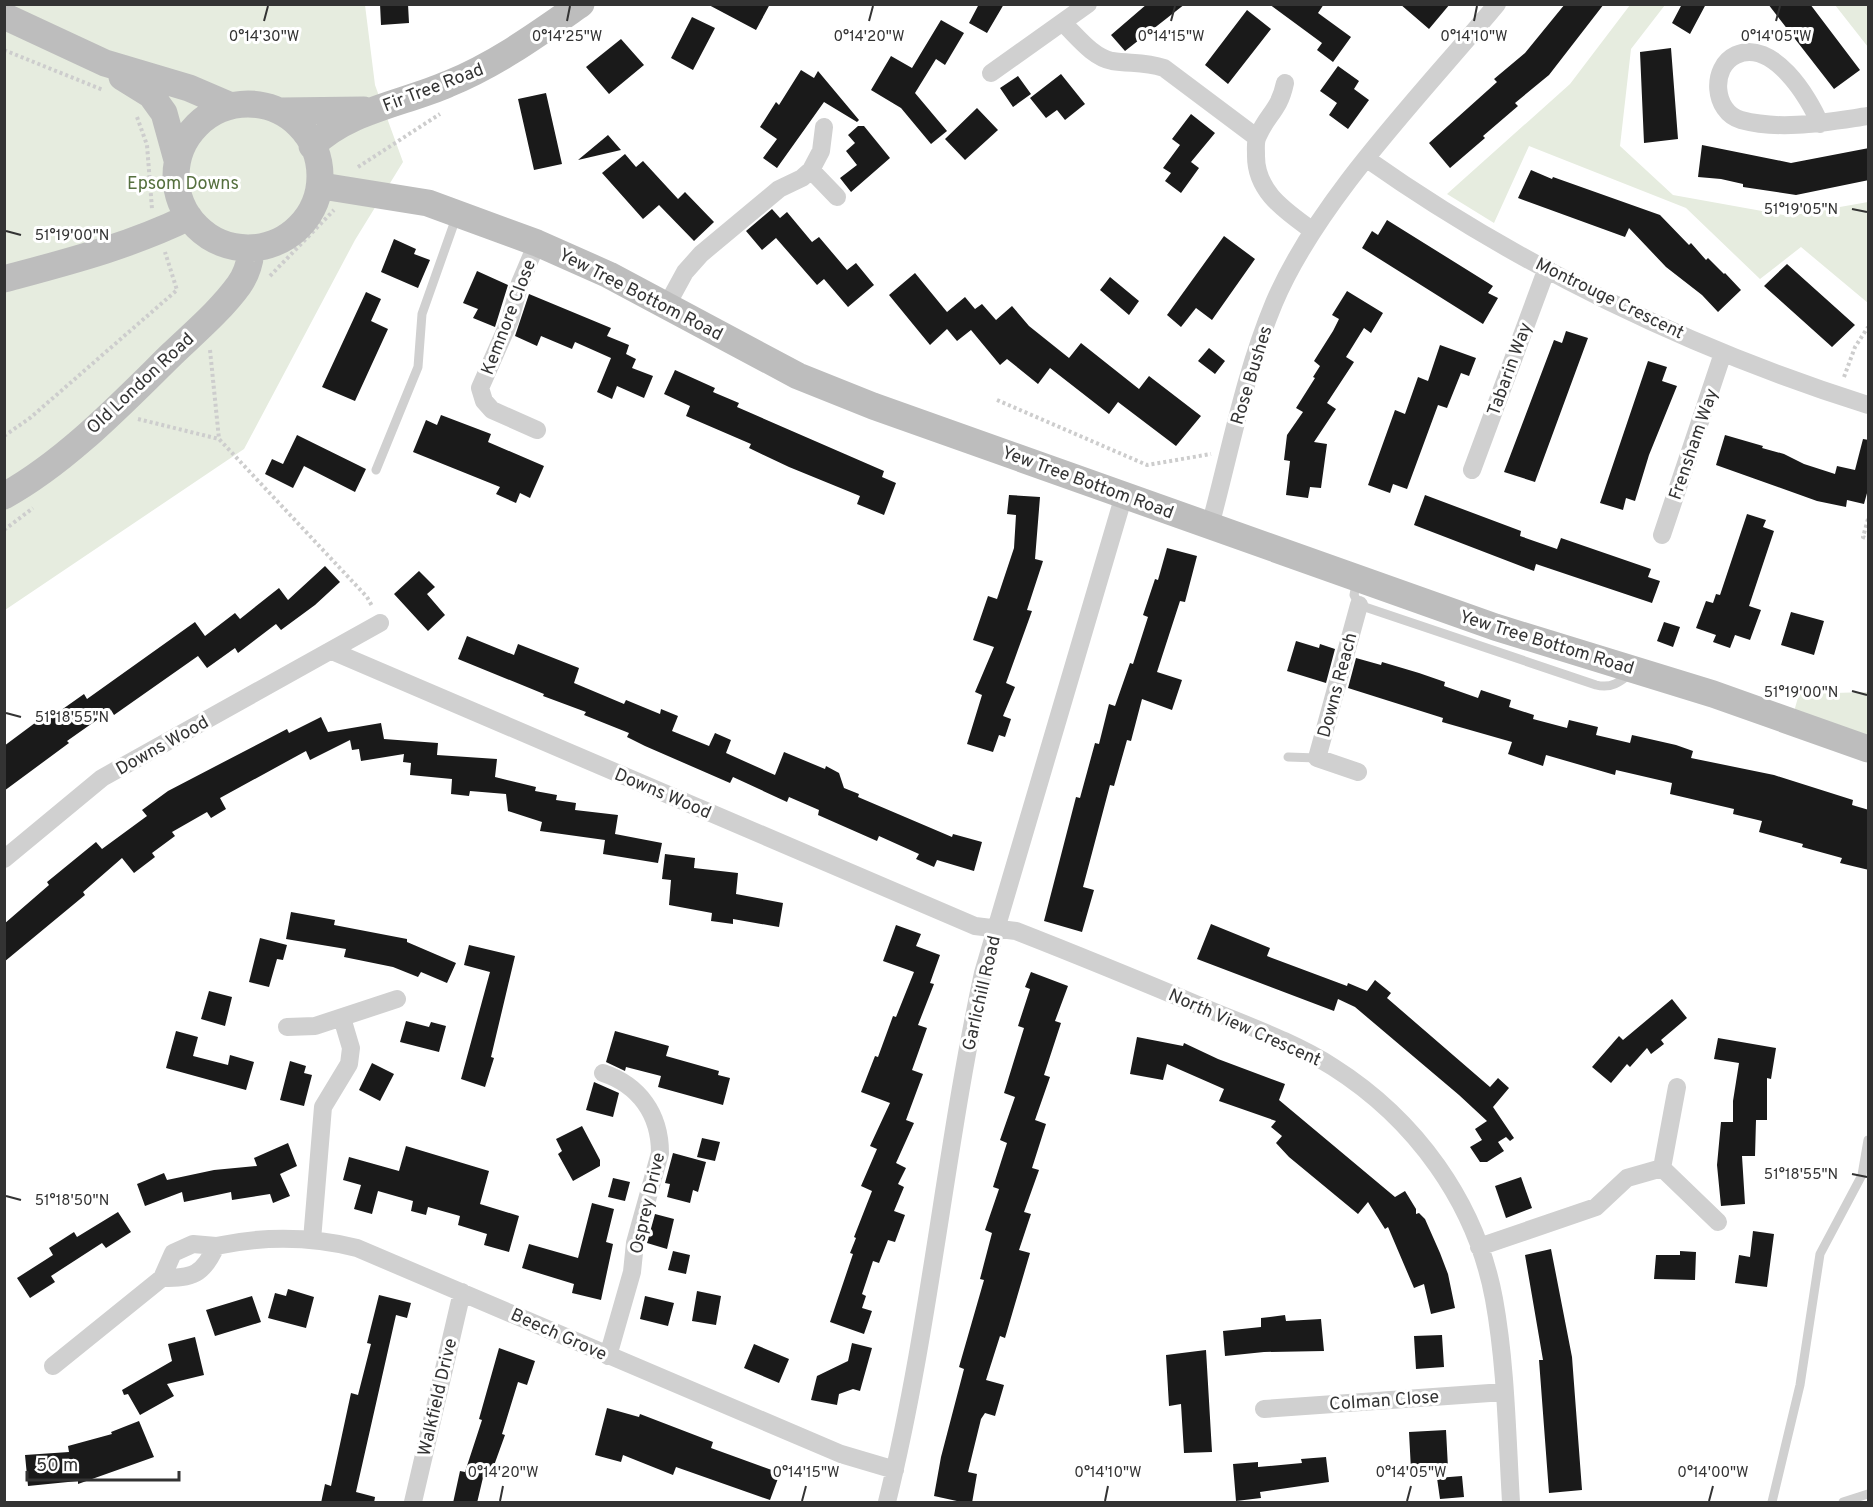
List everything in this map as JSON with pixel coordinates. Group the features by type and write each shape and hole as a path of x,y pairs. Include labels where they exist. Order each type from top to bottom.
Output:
{"main road":[{"name":"Fir Tree Road","path":"312,146 329,130 375,110 447,85 499,60 581,4"},
{"path":"4,16 105,63 189,88 231,106 260,105 281,111 292,120 312,146 320,162 322,186 312,209 286,240 251,251 222,243 196,228 177,189 177,159 164,113 151,95 105,63"},
{"path":"177,159 188,137 202,121 231,106"},
{"name":"Fir Tree Road","path":"281,111 375,110"},
{"name":"Yew Tree Bottom Road","path":"322,186 403,197 458,213 537,243 667,304 770,362 830,390 1210,526 1358,592 1495,627 1636,669 1869,749"},
{"path":"4,279 88,257 152,217 189,217"},
{"name":"Old London Road","path":"4,496 56,460 135,390 226,302 241,283 250,262 251,251"}],"street":[{"path":"991,73 1088,4"},
{"name":"Rose Bushes","path":"1210,526 1250,369 1275,302 1313,231 1367,159 1497,4"},
{"path":"1063,22 1095,53 1111,60 1147,62 1164,68 1257,137"},
{"path":"1821,123 1811,102 1774,59 1757,52 1736,55 1722,68 1718,89 1723,108 1739,120 1787,124 1821,123 1869,116"},
{"path":"1285,83 1281,102 1257,137 1256,163 1263,187 1280,206 1313,231"},
{"path":"667,304 685,272 702,254 779,189 802,178 811,170 821,151 824,127"},
{"name":"Montrouge Crescent","path":"1367,159 1454,216 1547,268 1723,353 1869,405"},
{"path":"811,170 837,197"},
{"name":"Kemnore Close","path":"537,243 520,283 510,320 480,388 484,401 492,410 537,430"},
{"name":"Tabarin Way","path":"1472,471 1547,268"},
{"name":"Frensham Way","path":"1662,535 1723,353"},
{"name":"Garlichill Road","path":"887,1503 942,1219 971,1026 996,928 1124,495"},
{"name":"Downs Reach","path":"1358,592 1317,758 1358,772"},
{"name":"Downs Wood","path":"4,859 102,778 380,623"},
{"name":"Downs Wood","path":"332,651 975,926 996,928"},
{"name":"North View Crescent","path":"996,928 1016,931 1113,969 1303,1050 1332,1066 1374,1095 1413,1132 1466,1211 1494,1298 1504,1392 1511,1503"},
{"path":"287,1027 315,1026 397,999"},
{"path":"312,1240 323,1107 349,1064 351,1048 342,1018"},
{"name":"Osprey Drive","path":"603,1073 623,1080 638,1091 660,1138 660,1153 635,1243 632,1272 608,1356"},
{"path":"1662,1168 1677,1087"},
{"path":"1479,1247 1596,1207 1627,1178 1662,1168"},
{"path":"1662,1168 1718,1222"},
{"name":"Beech Grove","path":"53,1366 162,1278 173,1253 193,1244 216,1246 245,1240 312,1240 357,1248 841,1454 895,1470"},
{"path":"162,1278 186,1278 207,1266 216,1246"},
{"name":"Walkfield Drive","path":"413,1503 462,1292"},
{"name":"Colman Close","path":"1264,1409 1504,1392"}],"lane":[{"path":"376,470 418,367 422,314 458,213"},
{"path":"1288,757 1317,758"},
{"path":"1772,1503 1800,1385 1820,1254 1865,1174 1869,1140"},
{"path":"1843,1503 1869,1494"}],"path":[{"path":"4,50 110,93"},
{"path":"4,436 30,418 177,290 152,217 147,145 135,112"},
{"path":"1837,395 1856,347 1869,327"},
{"path":"209,340 219,439"},
{"path":"997,400 1147,465 1230,451"},
{"path":"132,417 219,439 367,597 380,623"},
{"path":"1869,519 1863,537 1869,539"}],"green space":[{"name":"Epsom Downs","path":"5,5 365,5 375,85 403,162 355,240 244,449 5,610"},
{"path":"1630,5 1665,5 1631,49 1620,146 1673,195 1789,216 1868,202 1868,303 1801,247 1760,279 1686,208 1529,146 1494,223 1447,194 1570,84"},
{"path":"1835,5 1868,5 1868,47"},
{"path":"1868,692 1868,749 1791,722 1799,694"}],"building":[{"path":"380,4 408,4 409,23 381,25"},
{"path":"707,4 770,4 756,30"},
{"path":"979,4 1004,4 987,33 969,23"},
{"path":"1147,4 1185,4 1125,51 1111,35"},
{"path":"1269,4 1324,4 1318,13 1351,37 1333,62 1317,50 1322,43"},
{"path":"1400,4 1450,4 1429,29"},
{"path":"1565,4 1604,4 1549,75 1515,103 1518,106 1450,168 1429,143 1497,82 1494,79 1525,53"},
{"path":"1682,4 1706,4 1690,34 1672,23"},
{"path":"1768,4 1810,4 1860,70 1834,89"},
{"path":"1247,10 1271,29 1228,84 1205,65"},
{"path":"692,17 715,28 693,70 671,58"},
{"path":"941,20 964,33 945,65 936,59 915,93 947,131 931,144 901,108 871,90 891,56 912,68"},
{"path":"621,39 644,65 609,94 586,67"},
{"path":"1671,48 1678,139 1644,143 1640,52"},
{"path":"1338,66 1359,81 1354,89 1369,100 1348,129 1329,115 1337,103 1320,91"},
{"path":"801,70 814,78 818,71 859,120 857,122 824,102 777,168 763,158 777,139 760,127 776,102 779,105"},
{"path":"1061,74 1085,104 1065,120 1057,110 1046,118 1030,98"},
{"path":"1018,76 1031,94 1013,107 1000,88"},
{"path":"546,93 562,164 534,170 518,99"},
{"path":"977,108 998,130 965,160 945,139"},
{"path":"1191,114 1215,133 1191,162 1199,168 1181,193 1165,181 1171,173 1163,168 1180,145 1172,139"},
{"path":"858,126 864,126 890,158 851,192 840,178 857,165 846,151 855,143 848,135"},
{"path":"608,135 621,150 578,160"},
{"path":"1702,145 1791,163 1869,148 1869,180 1796,195 1743,187 1743,184 1721,179 1698,177"},
{"path":"625,154 636,167 643,161 678,199 685,192 714,222 694,241 659,205 643,219 602,173"},
{"path":"1531,170 1660,215 1689,245 1691,243 1706,260 1708,258 1741,290 1718,312 1702,295 1666,267 1629,228 1625,237 1518,198"},
{"path":"772,209 780,218 787,212 812,242 819,237 847,270 856,263 874,285 848,307 824,279 817,285 776,238 762,250 746,231"},
{"path":"1387,220 1493,286 1488,293 1498,298 1483,324 1362,248 1372,231 1378,235"},
{"path":"1224,236 1255,259 1212,320 1196,308 1181,327 1167,315"},
{"path":"394,239 416,249 414,254 430,260 418,288 381,272"},
{"path":"1787,264 1855,325 1832,347 1764,286"},
{"path":"477,271 508,285 495,327 473,318 478,309 463,303"},
{"path":"915,273 947,312 965,297 975,309 982,304 996,320 1012,306 1029,326 1069,358 1081,343 1139,389 1149,376 1201,416 1176,446 1118,402 1109,414 1050,368 1038,384 1007,359 1000,365 971,330 957,341 947,329 930,345 889,295"},
{"path":"1110,277 1139,301 1129,315 1100,290"},
{"path":"1347,291 1383,313 1371,333 1364,328 1346,357 1354,362 1327,403 1336,409 1314,442 1327,444 1321,488 1310,487 1308,498 1286,495 1290,461 1284,460 1287,435 1303,412 1296,408 1315,378 1313,377 1320,366 1314,361 1339,319 1332,315"},
{"path":"366,292 381,299 371,321 388,329 355,401 322,387"},
{"path":"529,294 611,328 607,336 629,345 626,354 636,359 632,368 653,376 644,398 617,386 612,399 597,392 611,358 575,342 572,349 541,336 537,346 515,336"},
{"path":"1566,331 1588,338 1535,482 1504,472 1554,340 1562,343"},
{"path":"1440,345 1476,358 1469,376 1461,373 1447,408 1438,405 1407,489 1393,484 1390,493 1368,485 1395,410 1405,414 1418,377 1428,381"},
{"path":"1209,348 1225,361 1215,374 1198,361"},
{"path":"1648,361 1667,367 1662,381 1677,386 1649,455 1635,501 1626,498 1623,510 1600,503"},
{"path":"675,370 715,388 713,392 739,403 737,407 884,471 882,477 896,483 884,515 857,504 860,496 789,467 749,448 751,444 686,416 690,406 664,394"},
{"path":"441,415 491,434 488,442 544,466 530,498 520,493 516,503 496,494 500,487 413,452 426,420 437,425"},
{"path":"297,435 366,469 355,492 304,466 293,488 265,474 272,459 283,464"},
{"path":"1725,435 1763,446 1762,448 1835,474 1837,466 1855,470 1863,439 1869,440 1869,486 1864,504 1847,500 1846,507 1817,501 1716,465"},
{"path":"1009,495 1040,497 1035,559 1043,561 1027,610 1032,611 1006,683 1015,687 1003,716 1011,719 1005,737 999,735 993,752 967,744 982,695 975,692 994,647 973,640 988,596 997,599 1014,548 1016,515 1007,514"},
{"path":"1425,495 1521,531 1520,536 1557,549 1561,538 1651,569 1648,577 1660,581 1652,603 1536,564 1534,571 1414,525"},
{"path":"1747,514 1766,520 1763,527 1774,531 1749,606 1761,610 1750,640 1735,635 1730,648 1713,642 1716,635 1696,628 1706,601 1713,603 1716,594 1720,595"},
{"path":"1167,548 1197,556 1185,602 1180,601 1157,672 1182,680 1172,710 1142,699 1131,741 1127,740 1114,786 1110,785 1083,887 1094,890 1082,932 1044,921 1076,797 1080,798 1095,743 1099,744 1109,704 1115,706 1130,663 1133,664 1148,617 1143,615 1155,579 1158,580"},
{"path":"325,566 340,582 315,605 281,630 276,624 238,653 235,648 207,668 198,656 114,715 111,710 67,741 69,743 4,791 4,746 47,714 50,718 84,694 87,699 195,622 205,636 235,613 240,619 279,588 288,600"},
{"path":"419,571 435,587 427,594 445,615 428,631 394,594"},
{"path":"1791,612 1824,621 1814,655 1781,645"},
{"path":"1664,622 1680,627 1673,647 1657,641"},
{"path":"467,636 514,655 518,644 579,668 574,683 624,704 626,700 660,714 661,709 678,716 672,731 709,746 715,733 731,740 726,753 775,775 784,752 825,769 826,766 839,773 844,788 859,794 858,797 952,837 953,834 982,842 974,871 937,860 934,867 916,859 919,854 879,836 877,841 818,815 819,810 789,797 787,802 733,777 730,783 645,746 627,737 629,733 584,715 586,712 458,659"},
{"path":"1296,641 1319,648 1320,644 1335,649 1326,683 1287,671"},
{"path":"1356,658 1381,665 1382,662 1419,673 1445,682 1444,686 1478,698 1481,690 1511,700 1509,707 1534,715 1533,719 1567,728 1569,720 1598,727 1596,735 1630,743 1632,735 1676,745 1693,751 1691,758 1774,775 1853,800 1852,805 1869,810 1869,870 1840,863 1842,858 1802,847 1803,844 1759,832 1762,821 1733,814 1734,809 1670,794 1672,783 1616,770 1615,775 1546,755 1543,766 1508,754 1512,742 1442,722 1443,718 1348,688"},
{"path":"321,717 328,732 381,723 384,739 438,743 437,755 497,759 495,777 536,787 535,791 557,795 556,800 576,803 575,810 618,815 615,834 662,843 658,863 603,854 605,840 540,831 542,822 508,811 506,794 470,791 469,796 451,794 452,779 410,775 411,763 403,762 404,754 361,761 359,749 352,750 350,740 310,760 306,751 220,798 226,809 211,818 207,812 172,832 175,836 152,853 155,857 134,873 122,858 83,892 85,895 4,962 4,924 49,885 47,882 96,842 102,849 147,816 142,810 168,791 287,729 289,733"},
{"path":"665,854 695,858 694,868 738,873 736,894 783,903 779,927 733,919 733,924 711,921 712,913 669,905 671,880 662,879"},
{"path":"291,912 335,920 334,925 407,939 407,942 456,963 447,983 421,972 418,977 393,967 344,957 346,949 286,939"},
{"path":"1211,924 1270,948 1267,956 1347,986 1348,983 1367,991 1375,980 1391,993 1387,998 1490,1087 1498,1078 1509,1088 1493,1107 1514,1138 1510,1141 1506,1137 1498,1142 1504,1151 1487,1162 1480,1162 1470,1147 1482,1140 1475,1129 1487,1121 1459,1095 1355,1007 1338,999 1334,1011 1197,959"},
{"path":"896,925 921,934 916,946 940,955 930,983 934,984 918,1025 927,1028 912,1070 923,1074 906,1120 914,1123 896,1163 906,1168 898,1184 904,1187 894,1211 905,1215 895,1242 888,1240 879,1263 873,1261 862,1294 866,1296 862,1308 872,1311 864,1334 830,1322 853,1254 850,1253 856,1238 854,1237 872,1191 861,1186 877,1149 870,1146 890,1103 861,1092 914,972 883,961"},
{"path":"260,938 287,945 283,960 277,959 269,987 249,982"},
{"path":"469,945 515,956 491,1057 494,1058 485,1087 461,1079 490,972 464,965"},
{"path":"1031,972 1068,986 1055,1021 1061,1023 1044,1075 1050,1077 1035,1120 1046,1124 1032,1168 1039,1170 1024,1212 1031,1214 1019,1250 1030,1253 1005,1338 1000,1336 986,1380 1004,1385 995,1416 985,1413 981,1419 968,1472 977,1474 972,1503 966,1503 934,1496 941,1457 964,1369 959,1367 984,1280 980,1279 992,1233 985,1230 999,1189 993,1187 1007,1143 1000,1140 1015,1097 1004,1093 1024,1028 1018,1026 1030,989 1025,987"},
{"path":"209,991 232,997 225,1026 201,1019"},
{"path":"1672,999 1687,1018 1661,1040 1664,1044 1651,1054 1647,1048 1630,1067 1627,1064 1611,1083 1592,1067 1619,1036 1623,1040"},
{"path":"406,1021 429,1027 431,1022 446,1026 439,1052 400,1042"},
{"path":"176,1031 198,1037 193,1056 228,1065 230,1055 254,1062 246,1090 166,1068"},
{"path":"615,1031 669,1046 666,1056 719,1071 718,1075 730,1078 723,1105 658,1087 661,1076 626,1067 625,1071 606,1062"},
{"path":"1137,1037 1183,1046 1184,1043 1218,1059 1285,1084 1279,1100 1395,1197 1405,1191 1416,1209 1416,1214 1419,1213 1425,1219 1440,1253 1448,1274 1455,1308 1431,1314 1424,1284 1414,1288 1388,1227 1385,1229 1368,1202 1358,1214 1289,1157 1276,1143 1282,1136 1271,1127 1276,1121 1219,1101 1224,1089 1167,1064 1163,1080 1130,1074"},
{"path":"1718,1038 1776,1048 1771,1079 1767,1078 1767,1120 1756,1120 1755,1156 1742,1156 1745,1204 1721,1206 1717,1165 1721,1122 1733,1122 1733,1101 1739,1063 1714,1059"},
{"path":"290,1061 306,1066 304,1073 312,1075 304,1106 280,1100"},
{"path":"372,1063 394,1074 380,1101 359,1090"},
{"path":"594,1082 619,1093 613,1117 586,1110"},
{"path":"582,1126 600,1160 600,1166 573,1181 558,1154 562,1151 556,1139"},
{"path":"702,1138 720,1142 715,1161 697,1157"},
{"path":"288,1143 297,1166 280,1174 290,1196 273,1203 270,1194 232,1200 231,1192 184,1202 182,1192 145,1206 137,1184 164,1173 167,1180 214,1170 257,1166 254,1158"},
{"path":"406,1146 489,1171 480,1204 519,1216 509,1252 484,1245 487,1234 458,1225 460,1216 428,1207 426,1215 411,1211 413,1201 378,1191 372,1214 354,1209 361,1185 343,1180 349,1157 399,1171"},
{"path":"673,1153 706,1162 698,1192 693,1190 690,1203 667,1197 670,1184 665,1183"},
{"path":"1521,1177 1532,1208 1506,1218 1495,1186"},
{"path":"613,1178 630,1182 625,1201 608,1197"},
{"path":"592,1203 614,1209 606,1242 613,1244 601,1300 572,1293 574,1284 522,1268 529,1244 578,1258"},
{"path":"118,1212 131,1232 106,1248 102,1243 51,1276 55,1282 30,1298 17,1278 53,1255 49,1248 74,1232 77,1237"},
{"path":"655,1214 674,1219 667,1249 647,1243"},
{"path":"1753,1231 1774,1234 1767,1287 1735,1283 1739,1255 1750,1257"},
{"path":"1551,1249 1572,1357 1582,1490 1549,1493 1539,1360 1543,1360 1525,1255"},
{"path":"673,1251 690,1255 686,1274 668,1270"},
{"path":"1680,1251 1696,1252 1695,1280 1654,1279 1656,1255 1680,1255"},
{"path":"288,1289 314,1297 306,1328 268,1318 275,1293 286,1296"},
{"path":"697,1291 721,1296 716,1325 692,1321"},
{"path":"379,1295 411,1303 407,1318 396,1315 356,1492 375,1497 374,1503 321,1503 325,1484 331,1486 351,1393 358,1395 371,1344 367,1343"},
{"path":"252,1296 261,1322 215,1336 206,1310"},
{"path":"645,1296 674,1303 668,1326 640,1319"},
{"path":"1285,1315 1286,1321 1321,1319 1324,1351 1264,1352 1225,1356 1223,1331 1261,1327 1261,1318"},
{"path":"1442,1335 1444,1367 1416,1369 1414,1336"},
{"path":"195,1337 204,1375 167,1384 174,1396 140,1415 128,1394 124,1395 122,1390 172,1361 168,1344"},
{"path":"852,1343 872,1348 860,1391 853,1389 839,1394 837,1405 811,1400 817,1376 848,1361"},
{"path":"754,1344 789,1359 779,1383 744,1368"},
{"path":"499,1348 535,1361 527,1385 518,1382 502,1434 505,1435 492,1471 485,1469 477,1503 453,1503 460,1471 465,1472 482,1420 479,1419"},
{"path":"1206,1350 1212,1452 1184,1453 1181,1404 1169,1406 1166,1355"},
{"path":"607,1408 639,1417 640,1414 713,1442 711,1448 780,1473 770,1500 676,1467 673,1475 623,1455 621,1462 595,1455"},
{"path":"139,1421 154,1457 78,1484 78,1481 28,1486 25,1455 69,1452 68,1446 112,1434 111,1432"},
{"path":"1446,1430 1448,1468 1411,1470 1409,1432"},
{"path":"1326,1457 1329,1482 1260,1492 1261,1498 1236,1501 1233,1464 1258,1462 1258,1467 1302,1463 1301,1459"},
{"path":"1462,1476 1464,1497 1440,1499 1437,1478"}]}
